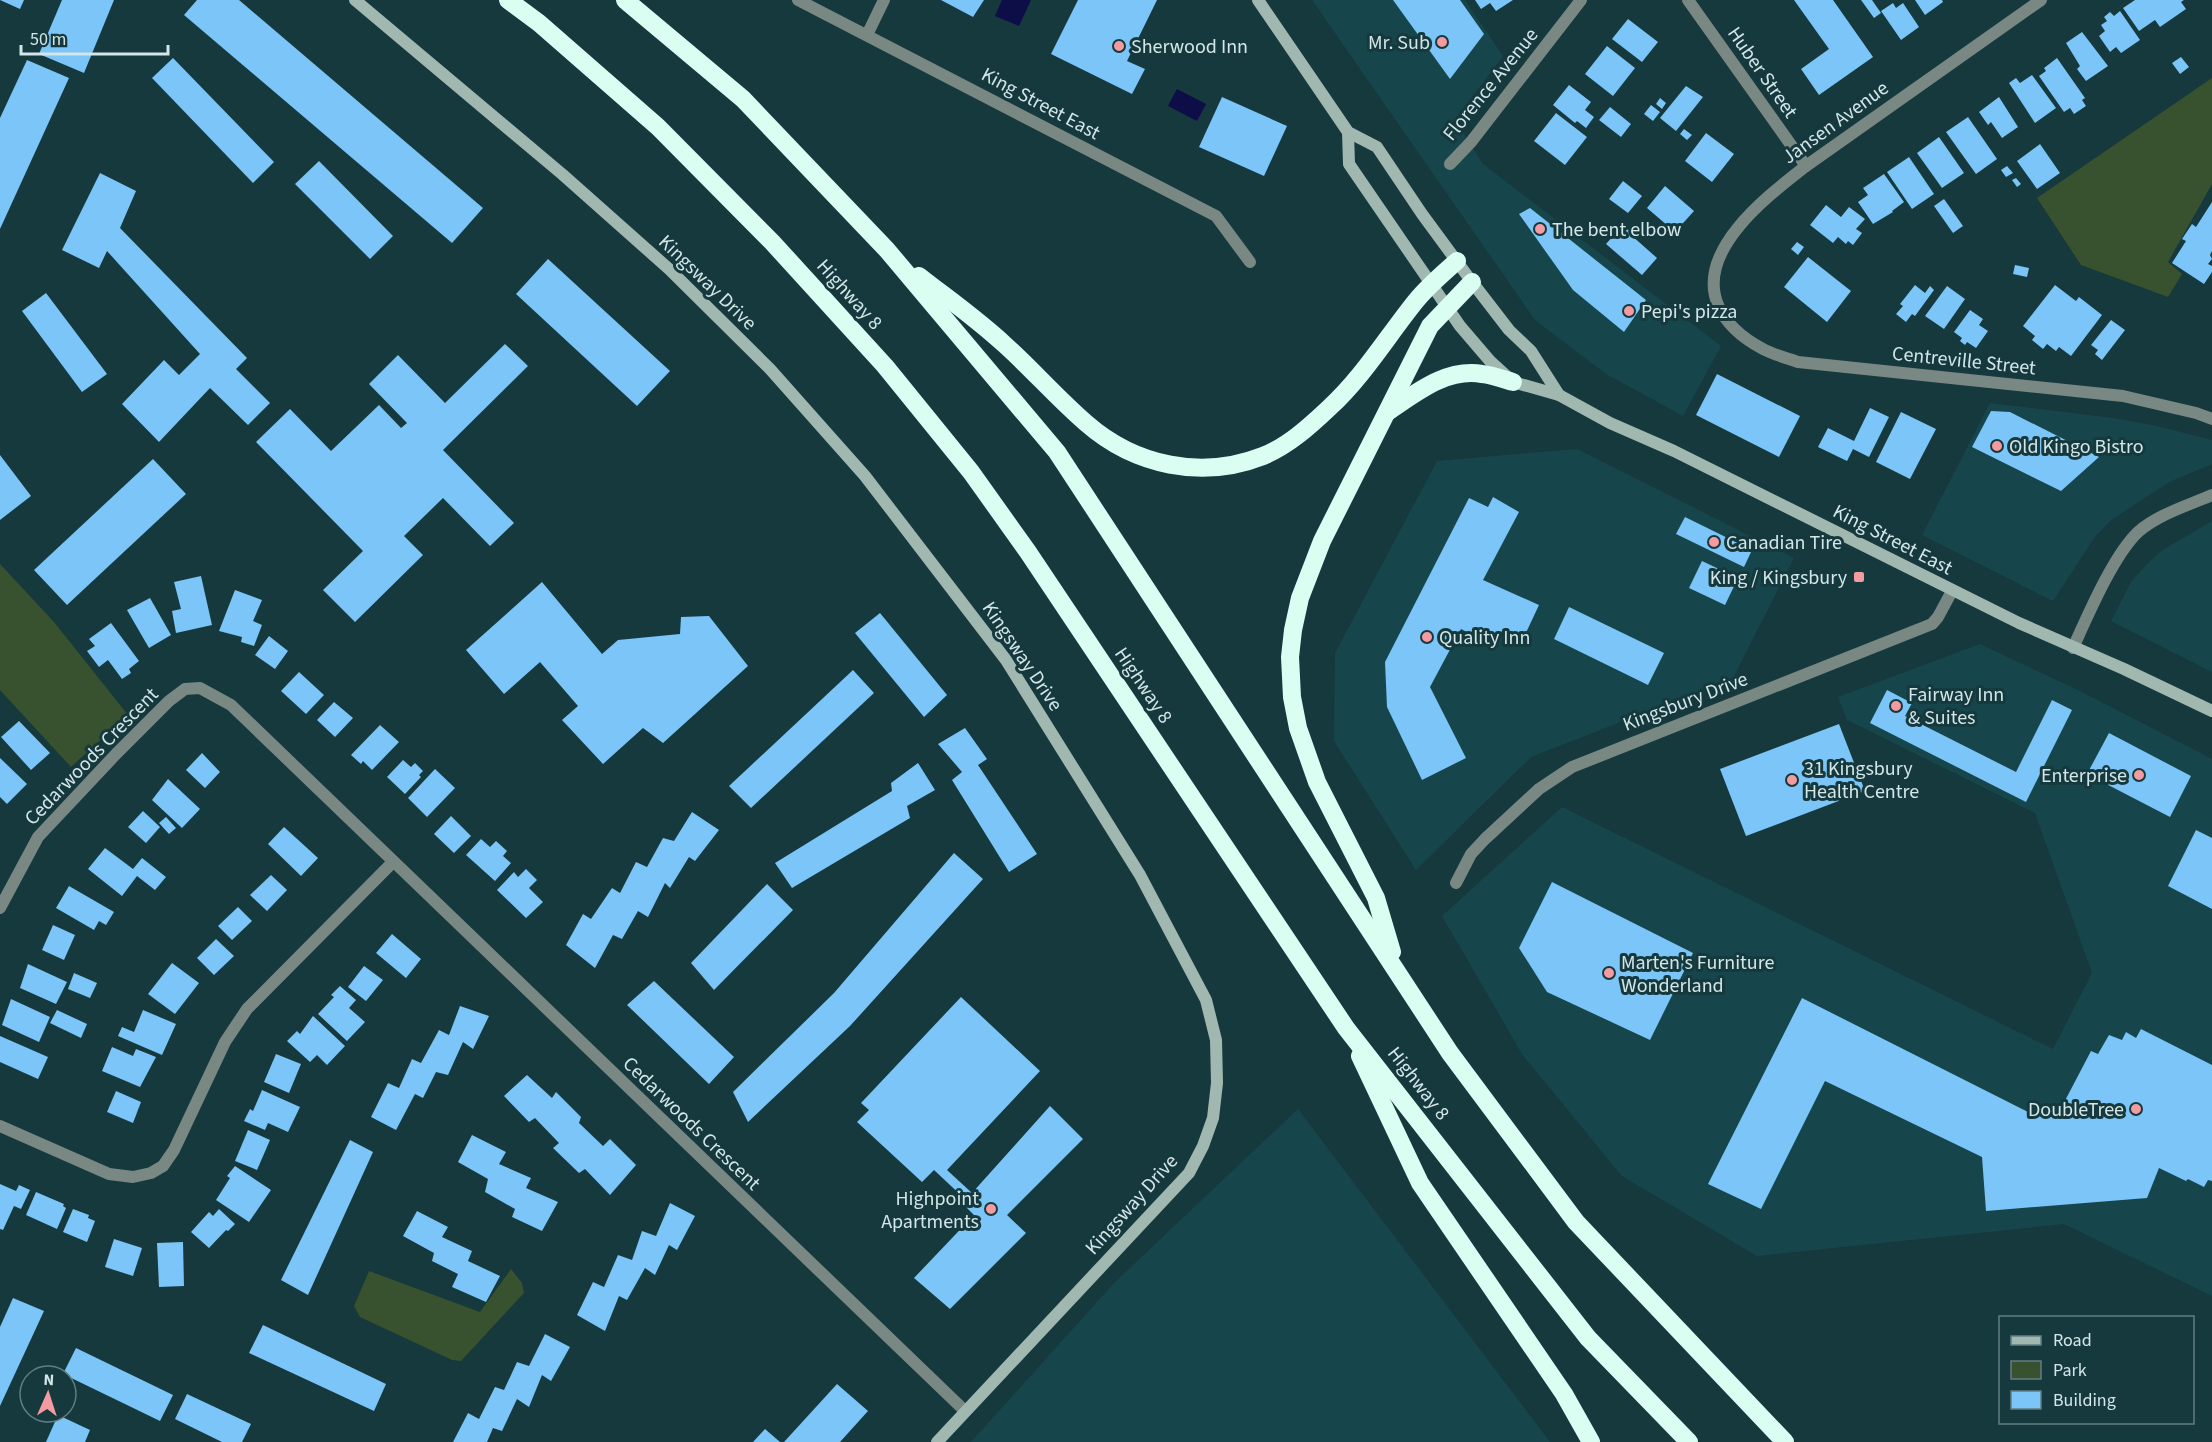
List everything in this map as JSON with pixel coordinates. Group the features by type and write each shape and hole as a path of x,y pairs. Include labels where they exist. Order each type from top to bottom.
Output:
{"highway":[{"name":"Highway 8","path":"508,0 539,22 658,127 772,242 885,366 971,472 1028,552 1346,1028 1588,1338 1689,1442"},
{"path":"625,0 743,99 887,250 1058,452 1450,1053 1576,1222 1785,1442"},
{"path":"887,250 1003,343 1087,424 1112,442 1136,455 1165,465 1195,468 1232,466 1265,455 1296,437 1331,407 1430,285 1457,261"},
{"path":"1397,971 1376,898 1317,782 1298,728 1292,697 1290,657 1293,630 1308,576 1322,541 1430,326 1472,282"},
{"path":"1387,412 1430,383 1456,374 1480,373 1513,382"},
{"path":"1346,1028 1420,1183 1564,1394 1591,1442"}],"street":[{"name":"Kingsway Drive","path":"355,0 562,174 669,269 770,369 865,476 1006,660 1140,875 1206,1000 1216,1040 1217,1083 1213,1118 1203,1146 1189,1173 937,1442"},
{"name":"King Street East","path":"798,0 1216,216 1250,262"},
{"path":"867,34 885,0"},
{"path":"1258,0 1348,132 1377,147 1472,282 1509,330 1532,351 1559,395"},
{"name":"Florence Avenue","path":"1450,164 1471,142 1581,0"},
{"name":"Huber Street","path":"1688,0 1806,166"},
{"name":"Jansen Avenue","path":"1724,317 1715,297 1713,281 1718,259 1730,238 1768,195 2041,0"},
{"name":"King Street East","path":"1348,132 1349,164 1447,308 1490,361 1513,382 1559,395 1617,426 1674,451 1952,591 2073,648 2132,672 2212,711"},
{"name":"Centreville Street","path":"1724,317 1741,334 1763,349 1798,362 2123,396 2196,413 2212,419"},
{"path":"2073,648 2123,548 2139,531 2162,516 2212,495"},
{"name":"Kingsbury Drive","path":"1456,883 1471,854 1478,846 1539,789 1572,767 1932,624 1952,591"},
{"name":"Cedarwoods Crescent","path":"0,908 38,837 169,701 185,689 200,688 231,705 965,1411"},
{"path":"0,1126 109,1174 133,1177 151,1173 163,1166 174,1150 225,1042 247,1009 393,862"}],"shaded area":[{"path":"1002,0 1031,0 1019,26 995,16"},
{"path":"1312,0 1465,0 1503,56 1455,120 1483,164 1721,346 1683,416 1606,374 1535,320"},
{"path":"1177,89 1206,104 1197,121 1168,106"},
{"path":"1990,403 2113,418 2212,440 2212,464 2169,482 2110,521 2095,537 2053,601 1922,535"},
{"path":"1577,449 1794,558 1733,678 1531,757 1416,870 1334,741 1335,653 1437,461"},
{"path":"2212,521 2212,672 2111,621 2131,582 2145,566 2161,551"},
{"path":"1980,644 2080,691 2212,759 2212,1296 2064,1224 1757,1256 1622,1176 1522,1054 1442,916 1562,807 2053,1049 2092,973 2035,813 1847,720 1838,697"},
{"path":"1298,1109 1550,1442 971,1442 1114,1283"}],"green space":[{"path":"2212,78 2212,184 2168,262 2182,274 2168,297 2081,265 2037,198"},
{"path":"0,564 54,622 128,715 71,767 0,690"},
{"path":"511,1269 522,1283 524,1293 461,1361 452,1360 360,1317 354,1306 369,1271 480,1312"}],"building":[{"path":"0,0 24,0 20,9"},
{"path":"62,0 114,0 84,73 39,54"},
{"path":"197,0 239,0 483,208 452,243 184,15"},
{"path":"941,0 984,0 973,17"},
{"path":"1078,0 1157,0 1127,61 1145,69 1132,94 1051,54"},
{"path":"1393,0 1460,0 1484,34 1450,79"},
{"path":"1475,0 1513,0 1496,11 1490,3 1481,9"},
{"path":"1794,0 1833,0 1873,57 1819,95 1801,69 1829,49"},
{"path":"1861,0 1872,0 1881,13 1874,18"},
{"path":"1915,0 1942,0 1943,2 1925,15"},
{"path":"2135,0 2184,0 2181,2 2186,9 2160,27 2155,20 2139,31 2123,8"},
{"path":"1893,3 1896,8 1903,3 1919,27 1901,40 1881,11"},
{"path":"2120,11 2140,40 2121,53 2116,47 2110,52 2099,36 2105,31 2101,25 2107,21 2104,17 2110,12 2114,16"},
{"path":"1628,19 1658,42 1642,62 1612,39"},
{"path":"2082,32 2108,66 2086,81 2077,69 2080,66 2066,43"},
{"path":"1607,46 1635,68 1613,96 1585,74"},
{"path":"2181,57 2189,67 2180,74 2172,63"},
{"path":"173,58 274,162 253,183 152,78"},
{"path":"2057,58 2085,98 2082,100 2086,106 2074,114 2070,108 2064,112 2039,76 2046,71 2044,68"},
{"path":"27,60 69,78 0,229 0,118"},
{"path":"2032,75 2056,108 2035,123 2009,83 2016,78 2020,83"},
{"path":"1569,85 1591,102 1585,110 1594,117 1586,128 1577,121 1575,123 1553,105"},
{"path":"1686,86 1703,97 1676,131 1660,118"},
{"path":"1222,97 1287,126 1264,176 1199,147"},
{"path":"1999,97 2018,127 2002,138 1991,122 1988,125 1979,112"},
{"path":"1660,98 1666,103 1662,109 1656,104"},
{"path":"1651,105 1660,112 1653,121 1644,114"},
{"path":"1610,107 1631,124 1621,137 1599,120"},
{"path":"1556,113 1587,137 1565,165 1534,141"},
{"path":"1968,117 1997,159 1976,174 1946,132"},
{"path":"1684,129 1692,135 1687,140 1680,134"},
{"path":"1706,133 1734,154 1712,182 1685,161"},
{"path":"1939,137 1964,173 1942,188 1917,153"},
{"path":"2040,144 2060,173 2037,189 2017,161"},
{"path":"1909,157 1934,194 1912,209 1887,172"},
{"path":"319,161 393,236 370,259 295,184"},
{"path":"2007,166 2013,173 2006,177 2001,170"},
{"path":"100,173 136,191 120,228 247,358 236,369 270,403 248,425 210,388 159,442 122,404 164,360 179,375 200,354 107,251 99,268 62,250"},
{"path":"1884,174 1904,202 1873,224 1858,202 1868,195 1863,188"},
{"path":"2016,178 2021,184 2017,187 2012,180"},
{"path":"1623,181 1642,196 1628,213 1609,199"},
{"path":"1665,186 1694,211 1675,232 1647,208"},
{"path":"1944,199 1963,226 1953,233 1934,206"},
{"path":"2212,202 2212,251 2210,255 2212,259 2208,264 2212,266 2212,272 2204,284 2172,263 2186,241 2182,239 2192,224 2196,227"},
{"path":"1826,205 1841,217 1849,207 1865,219 1856,229 1862,233 1853,245 1848,241 1846,244 1838,237 1833,243 1810,225"},
{"path":"1530,208 1646,300 1624,332 1573,290 1519,214"},
{"path":"1623,225 1657,258 1642,275 1606,244"},
{"path":"1797,242 1804,247 1798,255 1791,249"},
{"path":"1808,257 1851,291 1827,322 1784,287"},
{"path":"548,259 670,371 637,406 516,294"},
{"path":"2015,265 2029,268 2027,277 2013,274"},
{"path":"1915,285 1925,293 1930,286 1934,290 1915,316 1912,314 1906,322 1896,314 1903,306 1900,304"},
{"path":"2055,285 2076,301 2079,297 2102,315 2071,356 2059,347 2056,351 2047,344 2043,349 2032,340 2035,336 2023,326"},
{"path":"1947,286 1965,299 1944,329 1925,316"},
{"path":"46,293 107,374 82,392 22,311"},
{"path":"1970,310 1983,319 1979,325 1988,331 1976,348 1967,342 1965,345 1960,341 1962,338 1954,332"},
{"path":"2111,320 2125,330 2102,360 2095,354 2098,350 2091,345"},
{"path":"505,344 528,366 443,450 514,523 490,546 443,498 404,536 423,555 355,622 323,590 363,551 256,442 290,409 331,451 379,405 401,428 407,423 369,384 398,355 445,403"},
{"path":"1717,374 1800,416 1779,457 1696,415"},
{"path":"1870,408 1889,417 1869,457 1853,449 1847,461 1818,447 1828,428 1854,441"},
{"path":"1991,411 2010,412 2099,457 2061,491 1972,447"},
{"path":"1901,412 1936,429 1910,479 1876,462"},
{"path":"0,455 31,496 0,520"},
{"path":"153,459 186,494 67,605 34,570"},
{"name":"Quality Inn","path":"1493,497 1519,512 1483,580 1539,605 1523,639 1503,629 1494,646 1461,629 1430,687 1466,758 1422,780 1387,707 1385,662 1469,498 1488,507"},
{"name":"Canadian Tire","path":"1685,517 1752,550 1744,567 1676,534"},
{"path":"1702,561 1738,578 1725,605 1689,588"},
{"path":"201,576 212,625 176,633 172,611 181,609 174,582"},
{"path":"542,582 602,654 618,640 680,634 681,617 709,616 748,666 663,743 643,728 603,764 562,720 578,706 540,662 504,694 466,650"},
{"path":"235,590 262,600 253,621 262,625 254,646 241,642 242,637 219,631"},
{"path":"150,598 171,635 149,648 127,610"},
{"path":"1569,607 1664,653 1648,685 1554,639"},
{"path":"880,613 947,695 924,717 855,633"},
{"path":"111,623 139,661 129,669 131,673 122,679 108,660 99,667 87,651 95,646 89,639"},
{"path":"269,636 288,651 275,669 255,655"},
{"path":"853,670 874,693 751,808 729,786"},
{"path":"299,672 324,695 306,714 281,691"},
{"path":"1887,690 1912,703 1905,716 2016,772 2052,700 2072,710 2026,802 1870,723"},
{"path":"334,702 353,718 335,737 317,720"},
{"path":"19,721 50,753 31,770 1,737"},
{"name":"31 Kingsbury Health Centre","path":"1839,724 1865,791 1746,836 1720,769"},
{"path":"380,725 399,742 372,770 363,761 361,764 351,755"},
{"path":"965,728 987,759 978,765 1037,854 1009,872 952,780 962,772 938,744"},
{"name":"Enterprise","path":"2109,733 2191,776 2170,817 2087,774"},
{"path":"202,753 220,772 205,788 186,770"},
{"path":"0,758 27,784 7,804 0,797"},
{"path":"403,760 411,767 415,763 423,771 419,775 421,777 405,794 387,777"},
{"path":"918,763 935,790 907,806 910,818 792,888 775,863 892,791 891,783"},
{"path":"435,769 455,788 427,817 408,798"},
{"path":"168,779 200,809 182,828 152,800"},
{"path":"143,811 160,827 146,843 128,827"},
{"path":"692,812 719,830 695,861 689,857 670,888 665,883 648,917 638,911 622,939 613,935 595,968 566,945 583,914 591,919 612,888 620,893 636,862 647,867 663,838 674,841"},
{"path":"451,816 471,836 454,853 434,834"},
{"path":"166,817 176,828 169,834 159,823"},
{"path":"284,827 318,858 301,876 268,844"},
{"path":"2196,830 2212,838 2212,909 2168,886"},
{"path":"481,839 490,847 496,841 507,851 503,856 511,863 495,881 466,855"},
{"path":"105,848 133,869 142,858 166,877 155,890 137,876 122,896 88,869"},
{"path":"954,853 983,879 850,1026 748,1122 733,1092 834,993"},
{"path":"526,869 537,880 529,888 543,902 526,918 497,890 514,872 518,877"},
{"path":"271,875 287,890 267,911 250,895"},
{"name":"Marten's Furniture Wonderland","path":"1552,882 1693,953 1650,1040 1547,992 1519,948"},
{"path":"767,884 793,910 714,990 691,963"},
{"path":"69,886 114,912 106,925 99,921 94,930 56,908"},
{"path":"238,907 252,921 232,940 218,926"},
{"path":"53,925 75,935 64,960 42,950"},
{"path":"392,934 421,959 406,978 376,953"},
{"path":"216,939 234,956 214,975 197,958"},
{"path":"172,963 199,983 175,1014 148,994"},
{"path":"28,964 67,982 56,1004 20,988"},
{"path":"364,966 383,980 366,1001 348,987"},
{"path":"74,973 97,983 90,998 68,989"},
{"path":"654,981 734,1057 709,1084 627,1005"},
{"path":"340,986 356,1000 349,1008 365,1022 347,1041 318,1014 334,997 331,995"},
{"path":"961,997 1040,1071 947,1170 972,1193 1050,1106 1083,1139 1007,1215 1026,1233 950,1309 914,1278 974,1215 963,1204 966,1200 934,1170 922,1182 857,1122 869,1110 861,1103"},
{"name":"DoubleTree","path":"1802,998 2034,1115 2039,1104 2058,1114 2091,1051 2098,1054 2109,1035 2122,1040 2126,1032 2136,1038 2141,1029 2212,1065 2212,1181 2208,1180 2204,1187 2159,1168 2147,1198 1986,1211 1982,1157 1825,1081 1761,1209 1708,1184"},
{"path":"11,999 50,1017 39,1042 2,1025"},
{"path":"460,1006 489,1016 473,1049 463,1042 448,1075 436,1072 423,1098 415,1094 396,1130 371,1117 388,1083 399,1088 412,1059 421,1063 439,1030 449,1035"},
{"path":"57,1010 87,1024 81,1038 50,1023"},
{"path":"143,1010 176,1024 162,1055 118,1036 122,1027 134,1032"},
{"path":"313,1016 345,1046 327,1065 317,1055 310,1062 287,1041 297,1031 300,1034"},
{"path":"0,1036 48,1057 38,1079 0,1062"},
{"path":"112,1047 133,1056 136,1049 156,1057 140,1087 102,1071"},
{"path":"276,1054 301,1064 289,1093 264,1082"},
{"path":"527,1075 552,1098 556,1092 581,1117 579,1123 603,1146 610,1139 636,1165 610,1195 585,1169 579,1173 553,1148 559,1143 535,1118 529,1122 504,1096"},
{"path":"262,1090 300,1107 288,1132 268,1123 265,1130 244,1121 250,1109 253,1111"},
{"path":"116,1091 141,1102 133,1123 107,1112"},
{"path":"248,1130 270,1140 257,1170 235,1161"},
{"path":"472,1135 506,1152 499,1164 531,1178 526,1188 558,1202 542,1231 512,1217 515,1209 485,1192 488,1179 458,1162"},
{"path":"350,1140 373,1152 308,1295 281,1280"},
{"path":"235,1166 271,1190 249,1222 216,1200 230,1178 227,1176"},
{"path":"0,1184 16,1191 19,1185 30,1190 21,1209 14,1206 3,1230 0,1229"},
{"path":"36,1192 64,1204 66,1208 57,1229 26,1215"},
{"path":"670,1203 695,1216 677,1250 669,1245 655,1275 645,1268 627,1300 619,1296 605,1331 577,1315 593,1282 604,1287 618,1255 632,1260 642,1231 656,1236"},
{"path":"73,1209 89,1215 88,1218 95,1221 87,1242 63,1232"},
{"path":"219,1209 235,1224 209,1248 191,1232 209,1212 213,1216"},
{"path":"417,1211 448,1227 442,1237 472,1251 468,1261 500,1276 486,1302 452,1287 458,1274 432,1261 434,1253 403,1236"},
{"path":"114,1239 142,1248 133,1276 105,1267"},
{"path":"183,1242 184,1286 159,1287 157,1243"},
{"path":"13,1298 44,1311 0,1406 0,1327"},
{"path":"263,1325 386,1384 374,1411 249,1353"},
{"path":"545,1334 570,1347 551,1381 542,1375 529,1407 517,1399 502,1431 493,1428 487,1442 453,1442 468,1413 479,1419 495,1387 504,1390 517,1362 529,1366"},
{"path":"76,1348 173,1395 160,1421 78,1381 78,1364 68,1364"},
{"path":"837,1384 868,1411 840,1442 784,1442"},
{"path":"187,1394 251,1424 242,1442 222,1442 175,1419"},
{"path":"54,1424 77,1424 90,1430 85,1442 46,1442"},
{"path":"765,1429 780,1442 753,1442"}],"place":[{"name":"Mr. Sub","path":"1442,42"},
{"name":"Sherwood Inn","path":"1119,46"},
{"name":"The bent elbow","path":"1540,229"},
{"name":"Pepi's pizza","path":"1629,311"},
{"name":"Old Kingo Bistro","path":"1997,446"},
{"name":"Canadian Tire","path":"1714,542"},
{"name":"King / Kingsbury","path":"1859,577"},
{"name":"Quality Inn","path":"1427,637"},
{"name":"Fairway Inn & Suites","path":"1896,706"},
{"name":"Enterprise","path":"2139,775"},
{"name":"31 Kingsbury Health Centre","path":"1792,780"},
{"name":"Marten's Furniture Wonderland","path":"1609,973"},
{"name":"DoubleTree","path":"2136,1109"},
{"name":"Highpoint Apartments","path":"991,1209"}]}
